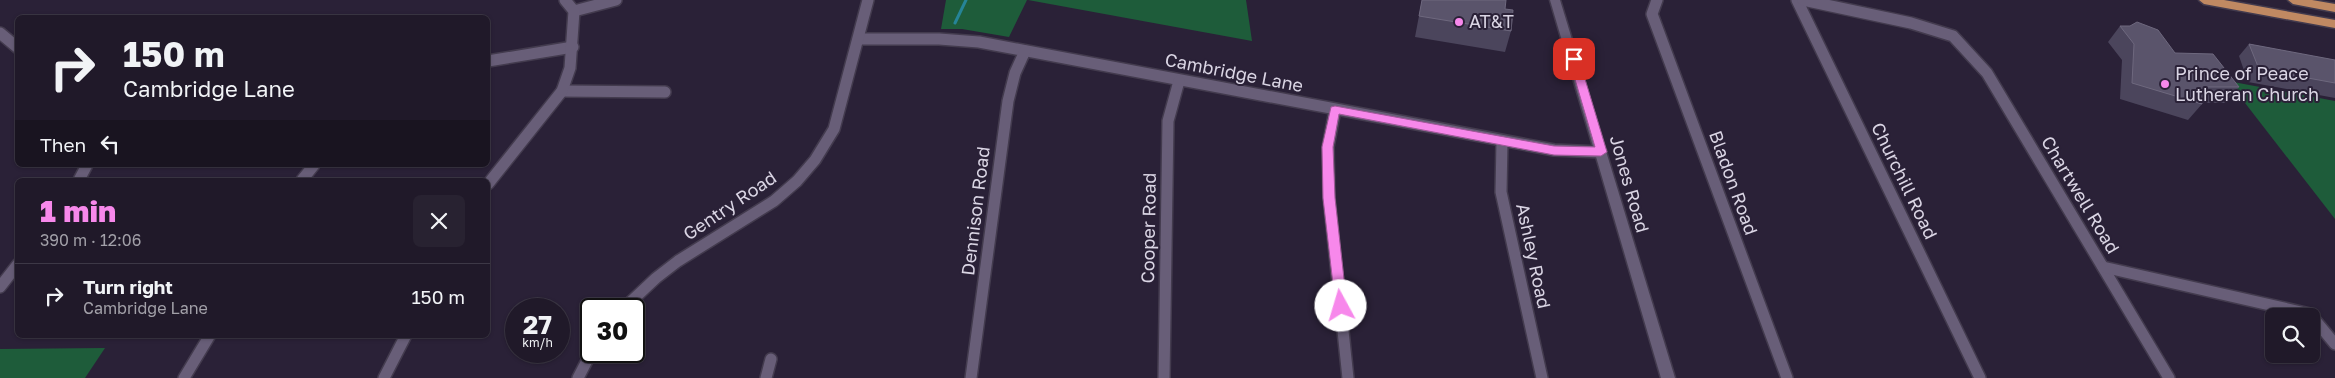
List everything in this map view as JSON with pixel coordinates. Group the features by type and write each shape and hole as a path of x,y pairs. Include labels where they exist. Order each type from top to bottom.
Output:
{"main road":[{"path":"2204,0 2335,24"},
{"path":"2293,0 2335,8"}],"street":[{"path":"490,181 562,91 570,68 573,47 574,11 565,0"},
{"path":"574,11 616,0"},
{"name":"Gentry Road","path":"635,298 671,267 754,216 797,181 815,160 834,129 868,0"},
{"name":"Jones Road","path":"1555,0 1668,378"},
{"name":"Bladon Road","path":"1657,0 1652,14 1787,378"},
{"name":"Churchill Road","path":"1797,0 1980,378"},
{"name":"Chartwell Road","path":"1803,0 1911,22 1953,36 1987,73 2169,378"},
{"path":"0,34 15,46"},
{"name":"Cambridge Lane","path":"859,39 954,39 1502,141 1554,150 1601,152"},
{"path":"490,61 573,47"},
{"name":"Dennison Road","path":"972,378 1008,101 1015,73 1025,51"},
{"name":"Cooper Road","path":"1164,378 1167,135 1170,108 1179,81"},
{"path":"562,91 665,92"},
{"path":"1335,110 1328,147 1329,198 1348,378"},
{"name":"Ashley Road","path":"1502,141 1500,172 1502,192 1542,378"},
{"path":"304,178 312,167"},
{"path":"2103,267 2310,314 2335,344"},
{"path":"0,287 15,268"},
{"path":"184,378 208,338"},
{"path":"384,378 404,338"},
{"path":"766,378 771,359"},
{"path":"578,378 586,363"}],"green space":[{"path":"946,0 1027,0 1009,37 962,29 941,29"},
{"path":"1028,0 1246,0 1252,41"},
{"path":"2228,81 2335,101 2335,219"},
{"path":"105,348 85,378 0,378 0,349"}],"building":[{"path":"1422,0 1506,0 1505,9 1513,10 1511,31 1419,16"},
{"path":"2137,22 2158,30 2175,53 2213,54 2239,87 2204,87 2205,98 2201,97 2202,104 2132,83 2134,44 2120,26 2130,26"},
{"path":"2249,44 2335,60 2335,83 2259,69"}],"waterway":[{"path":"955,23 966,0"}],"place":[{"name":"AT&T","path":"1459,22"},
{"name":"Prince of Peace Lutheran Church","path":"2165,84"}],"route":[{"path":"1341,306 1329,198 1328,147 1335,110 1566,152 1601,152 1574,59"}]}
